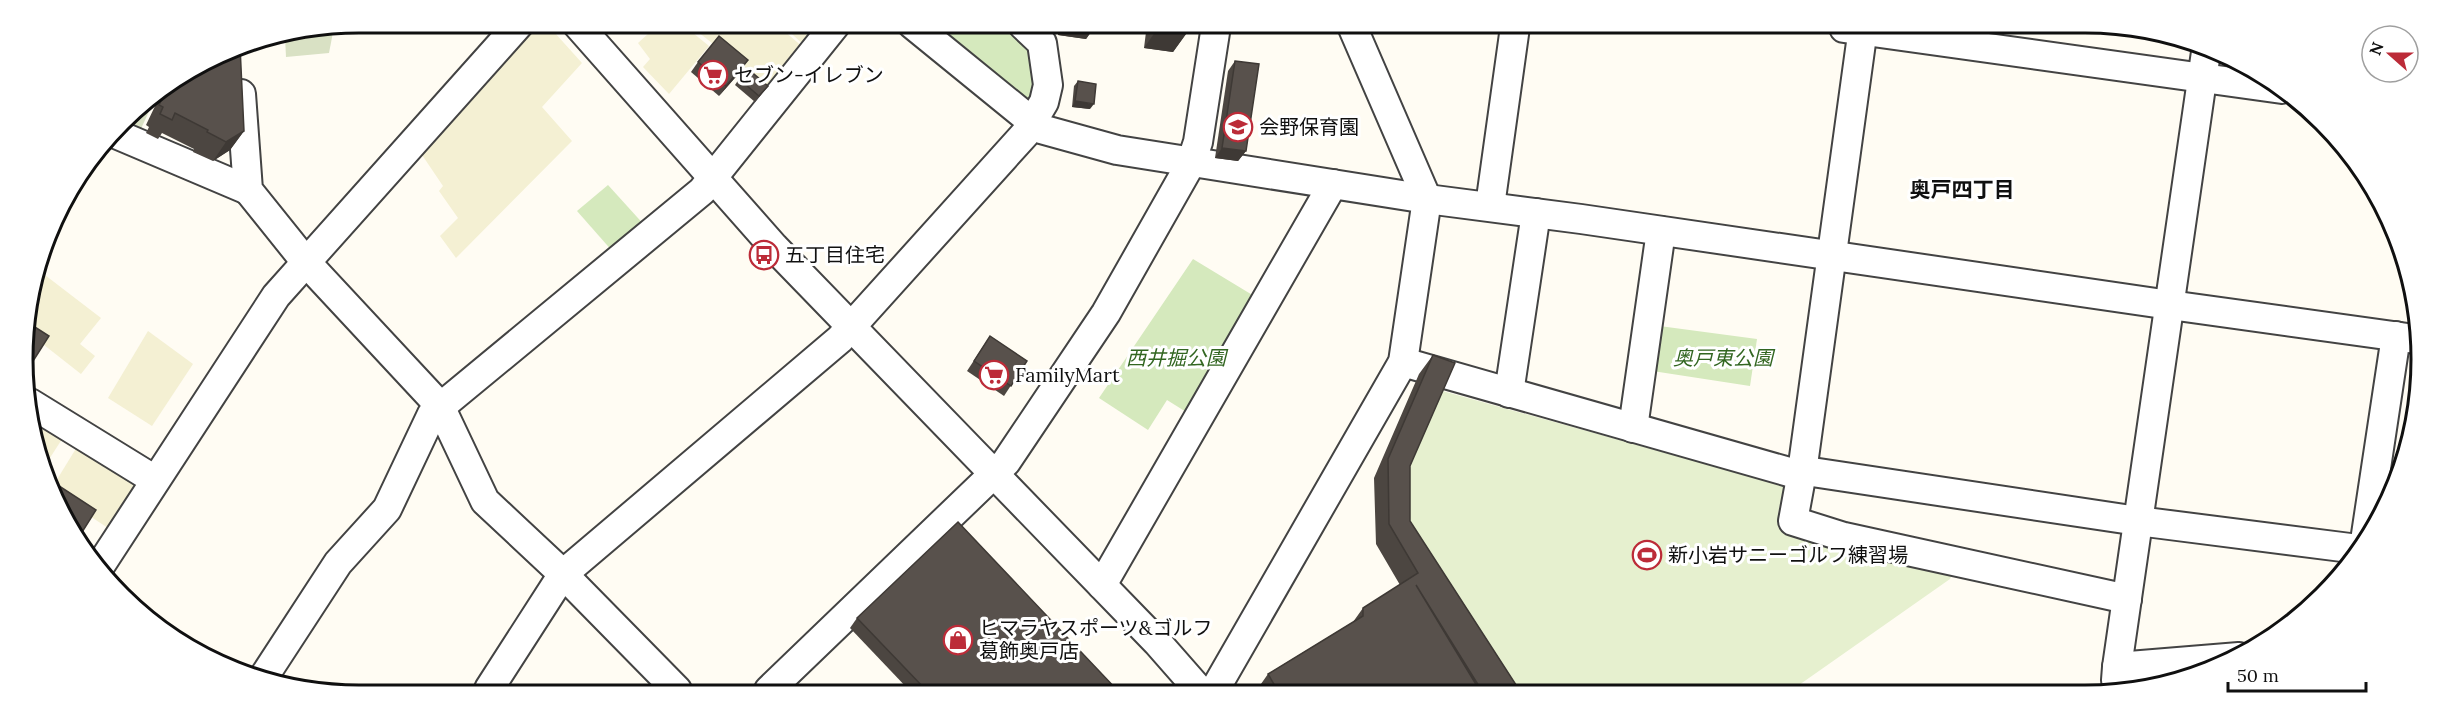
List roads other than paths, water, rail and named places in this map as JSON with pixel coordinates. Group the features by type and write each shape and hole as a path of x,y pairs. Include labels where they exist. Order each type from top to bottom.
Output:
{"street":[{"path":"103,561 276,296 511,33"},
{"path":"585,33 774,247 1157,642 1195,685"},
{"path":"268,672 338,563 387,509 432,414 702,191 829,33"},
{"path":"923,33 1041,129 1117,150 1427,199 1490,206 2405,337 2370,517"},
{"path":"492,685 563,574 831,347 1025,134 1046,94 1047,73 1042,43 1031,33"},
{"path":"774,685 1006,462 1106,313 1191,163 1198,142 1215,33"},
{"path":"1217,685 1403,362 1427,199 1355,33"},
{"path":"1490,206 1514,33"},
{"path":"1857,33 1831,256 1802,472 1793,521 1844,537 2127,599"},
{"path":"1896,33 2205,65 2253,80"},
{"path":"2119,683 2116,680 2117,667 2205,65"},
{"path":"240,69 248,190"},
{"path":"121,136 248,190 305,261 440,406 485,501 563,574 672,685"},
{"path":"1102,585 1333,184"},
{"path":"1509,393 1536,213"},
{"path":"1633,428 1660,231"},
{"path":"1403,362 1789,472 2350,548"},
{"path":"37,407 155,480"},
{"path":"2117,667 2212,659"}],"place":[{"name":"セブン-イレブン","path":"713,75"},
{"name":"会野保育園","path":"1238,127"},
{"name":"五丁目住宅","path":"764,255"},
{"name":"FamilyMart","path":"994,375"},
{"name":"新小岩サニーゴルフ練習場","path":"1647,555"},
{"name":"ヒマラヤスポーツ&ゴルフ 葛飾奥戸店","path":"958,640"}],"district":[{"name":"奥戸四丁目","path":"1962,190"}],"park label":[{"name":"西井掘公園","path":"1176,358"},
{"name":"奥戸東公園","path":"1723,358"}]}
